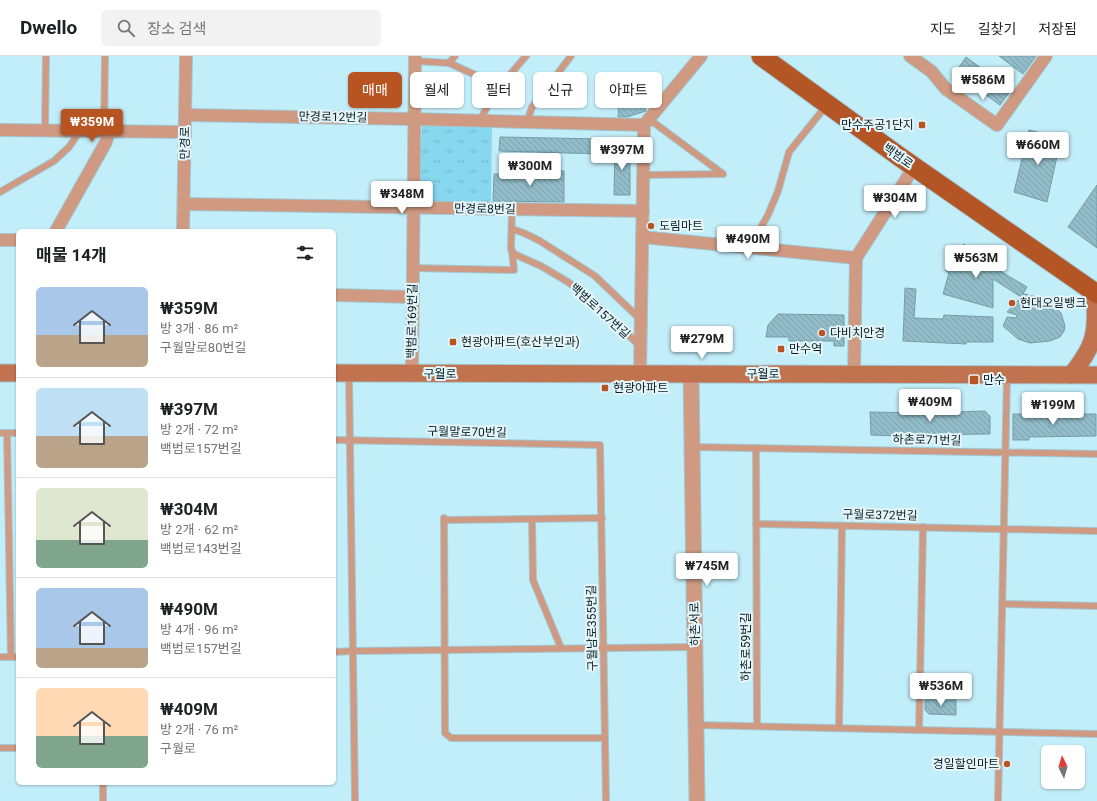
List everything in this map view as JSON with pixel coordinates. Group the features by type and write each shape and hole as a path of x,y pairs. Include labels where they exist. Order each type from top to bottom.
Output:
{"main road":[{"name":"백범로","path":"761,56 914,167 1096,293"},
{"path":"1071,375 1084,360 1094,339 1096,293"},
{"path":"0,373 16,373"},
{"name":"구월로","path":"342,373 1097,375"}],"street":[{"name":"만경로","path":"183,229 186,56"},
{"path":"646,122 701,56"},
{"path":"910,56 931,71 946,89 997,125 1046,56"},
{"name":"백범로169번길","path":"412,374 415,59"},
{"name":"만경로12번길","path":"185,115 414,118 527,122 646,122"},
{"name":"백범로157번길","path":"640,374 643,178 646,122"},
{"path":"0,130 185,132"},
{"path":"57,229 106,142 107,131"},
{"path":"854,374 856,258 914,167"},
{"name":"만경로8번길","path":"184,204 643,211"},
{"path":"642,237 856,258"},
{"path":"0,240 16,240"},
{"path":"336,295 413,297"},
{"name":"하촌서로","path":"691,374 697,801"}],"lane":[{"path":"45,131 46,56"},
{"path":"105,56 107,131"},
{"path":"455,56 449,63 472,73"},
{"path":"512,72 526,56"},
{"path":"527,122 532,107 571,56"},
{"name":"백범로169번길","path":"415,59 449,63"},
{"path":"749,248 768,215 778,191 789,152 827,104"},
{"path":"480,120 487,108"},
{"path":"643,178 646,175 723,174 646,122"},
{"path":"0,192 54,161 69,147 80,131"},
{"path":"512,209 512,249"},
{"path":"512,229 524,232 540,241 595,276 641,321"},
{"name":"백범로169번길","path":"413,268 514,270 512,249"},
{"name":"백범로157번길","path":"512,249 514,254 542,266 568,282 589,298 640,347"},
{"path":"342,373 350,440 354,801"},
{"path":"998,801 1007,375"},
{"path":"0,433 16,433"},
{"path":"7,433 11,657"},
{"name":"구월말로70번길","path":"336,440 600,445"},
{"name":"구월남로355번길","path":"600,445 606,801"},
{"name":"하촌로71번길","path":"692,447 1097,454"},
{"name":"하촌로59번길","path":"756,448 757,726"},
{"path":"602,518 444,519 445,733 451,738 605,738"},
{"path":"532,519 533,580 561,648"},
{"name":"구월로372번길","path":"756,524 1097,530"},
{"path":"839,728 842,526"},
{"path":"919,730 922,527"},
{"path":"1002,604 1097,606"},
{"path":"336,652 695,647"},
{"path":"0,657 16,657"},
{"path":"696,725 1097,734"},
{"path":"0,748 16,748"},
{"path":"102,785 103,801"}],"green space":[{"path":"422,123 492,125 491,204 418,201"}],"building":[{"path":"999,56 1036,56 1023,74"},
{"path":"966,57 1011,90 1000,105 955,73"},
{"path":"618,108 645,108 646,111 627,117 618,117"},
{"path":"1029,130 1061,138 1047,202 1014,192"},
{"path":"500,137 601,139 601,154 499,151"},
{"path":"615,145 630,146 630,195 614,195"},
{"path":"534,170 564,171 564,202 493,201 494,174 534,175"},
{"path":"1097,185 1097,248 1068,227"},
{"path":"964,244 984,259 983,261 1027,287 1021,297 993,279 993,308 943,294 949,273 945,270"},
{"path":"905,288 916,289 914,318 943,319 944,315 993,317 993,342 966,342 966,344 903,341"},
{"path":"1024,294 1041,298 1061,313 1065,326 1060,337 1050,341 1030,343 1018,339 1003,326 1007,317 1016,318 1017,315 1007,312"},
{"path":"778,314 844,315 844,346 834,346 834,341 789,341 789,337 766,337 768,325"},
{"path":"985,411 990,416 990,434 896,436 871,435 870,412 927,413"},
{"path":"1013,414 1096,414 1096,436 1029,437 1029,440 1013,440"},
{"path":"925,700 956,700 956,715 929,714 925,710"}],"place":[{"name":"만수주공1단지","path":"922,125"},
{"name":"도림마트","path":"651,226"},
{"name":"현대오일뱅크","path":"1012,303"},
{"name":"다비치안경","path":"822,333"},
{"name":"현광아파트(호산부인과)","path":"453,342"},
{"name":"만수역","path":"781,349"},
{"name":"만수","path":"974,380"},
{"name":"현광아파트","path":"605,388"},
{"name":"경일할인마트","path":"1007,764"}]}
